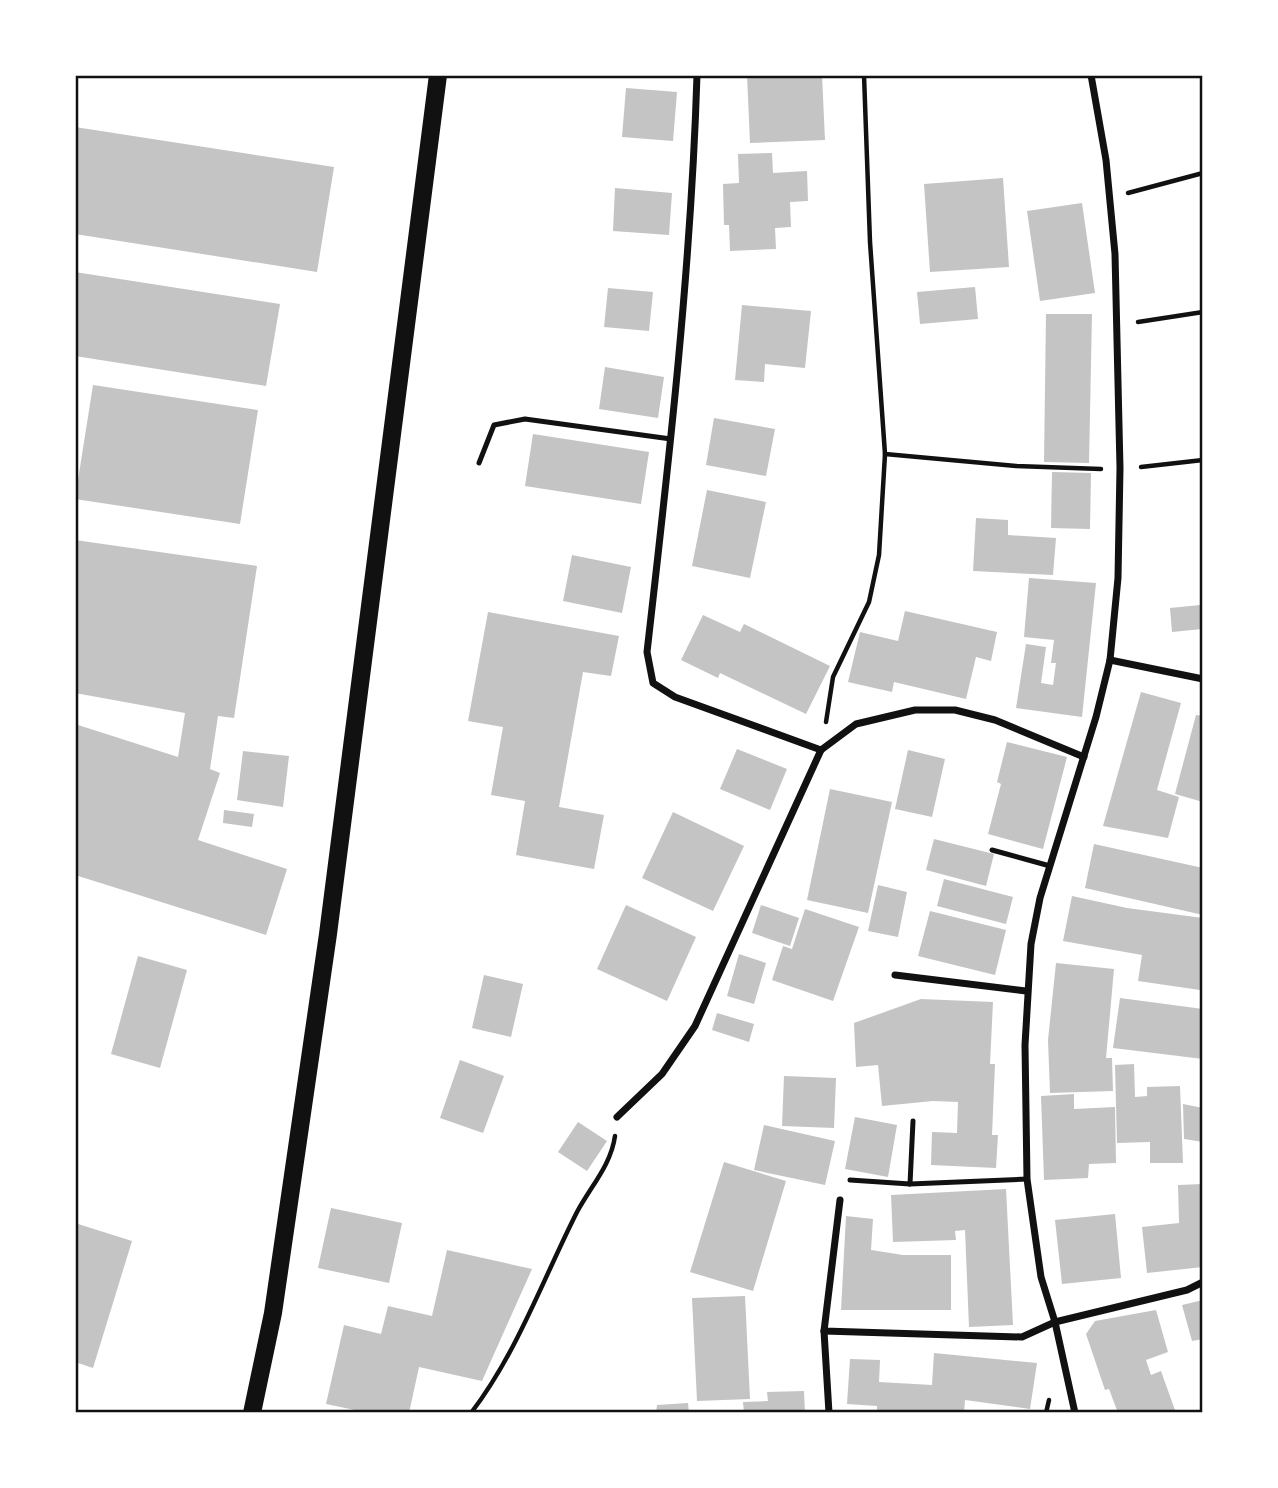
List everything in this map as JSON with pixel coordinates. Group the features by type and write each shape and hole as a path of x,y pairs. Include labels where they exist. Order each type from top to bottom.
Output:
{"main road":[{"path":"253,1413 273,1313 330,921 438,75"}],"street":[{"path":"697,75 694,169 671,439 646,652 653,683 675,697 821,750"},
{"path":"1075,1413 1055,1322 1041,1277 1027,1179 1026,991 1031,944 1050,866 1084,757 1110,660 1118,578 1120,468 1110,197 1091,75"},
{"path":"1110,660 1203,679"},
{"path":"617,1117 662,1074 695,1026 821,750 856,724 915,710 955,710 995,720 1084,757"},
{"path":"895,975 1026,991"},
{"path":"829,1413 824,1331 840,1200"},
{"path":"824,1331 1022,1337 1055,1322 1187,1290 1203,1282"}],"lane":[{"path":"479,463 494,425 525,418 671,439"},
{"path":"992,850 1050,866"},
{"path":"911,1184 913,1121"},
{"path":"849,1180 911,1184 1027,1179"}],"path":[{"path":"821,750 833,677 872,590 880,555 885,454 870,242 864,75"},
{"path":"1110,197 1203,173"},
{"path":"1116,325 1203,312"},
{"path":"885,454 1016,466 1120,468 1163,467 1203,460"},
{"path":"471,1413 493,1384 579,1210 613,1153 617,1117"}],"building":[{"path":"747,75 822,75 825,140 750,143"},
{"path":"626,88 677,92 673,141 622,137"},
{"path":"75,127 334,167 317,272 75,234"},
{"path":"772,153 773,173 807,171 808,201 790,202 791,227 775,228 776,249 730,251 729,225 724,225 723,184 739,183 738,154"},
{"path":"1003,178 1009,267 930,272 924,184"},
{"path":"615,188 672,193 669,235 613,231"},
{"path":"1082,203 1095,293 1040,301 1027,211"},
{"path":"75,272 280,304 266,386 75,356"},
{"path":"975,287 978,319 920,324 917,292"},
{"path":"608,288 653,292 649,331 604,327"},
{"path":"742,305 811,311 805,368 765,364 764,382 735,380"},
{"path":"1046,314 1092,314 1089,463 1044,462"},
{"path":"605,367 664,377 658,418 599,409"},
{"path":"93,385 258,410 240,524 75,499"},
{"path":"714,418 775,429 766,476 706,465"},
{"path":"533,434 649,452 641,504 525,486"},
{"path":"1052,472 1091,473 1090,529 1051,528"},
{"path":"707,490 766,502 750,578 692,566"},
{"path":"976,518 1008,520 1008,535 1056,538 1053,575 973,571"},
{"path":"75,540 257,566 234,718 218,716 210,769 220,773 198,840 287,869 266,935 75,875 75,724 178,757 185,713 75,693"},
{"path":"572,555 631,567 622,613 563,601"},
{"path":"1029,578 1096,583 1082,717 1016,708 1026,644 1046,647 1041,683 1053,685 1056,663 1051,663 1054,640 1024,637"},
{"path":"1200,605 1202,629 1172,632 1170,608"},
{"path":"905,611 997,632 991,661 976,657 966,699 894,682 892,692 848,682 860,632 898,641"},
{"path":"488,612 619,636 611,676 583,672 559,807 604,815 594,869 516,855 525,801 491,795 503,727 468,721"},
{"path":"703,615 740,632 744,624 830,666 806,714 720,673 718,678 681,660"},
{"path":"1141,692 1181,703 1157,790 1179,797 1168,838 1103,826"},
{"path":"1196,715 1203,716 1203,802 1175,794"},
{"path":"1007,742 1067,757 1043,849 988,834 1001,784 997,782"},
{"path":"737,749 787,769 770,810 720,789"},
{"path":"908,750 945,759 932,817 895,809"},
{"path":"243,751 289,756 283,807 237,800"},
{"path":"830,789 892,802 868,913 807,900"},
{"path":"224,810 254,814 252,827 223,823"},
{"path":"673,812 744,846 713,911 642,878"},
{"path":"934,839 994,854 986,886 926,870"},
{"path":"1094,844 1203,868 1203,915 1085,888"},
{"path":"944,879 1013,897 1006,924 937,906"},
{"path":"878,885 907,892 898,937 868,931"},
{"path":"1072,896 1127,908 1203,918 1200,990 1138,981 1142,955 1063,941"},
{"path":"626,905 696,937 667,1001 597,969"},
{"path":"761,905 799,918 790,946 752,933"},
{"path":"805,909 859,927 833,1001 772,980 783,946 792,949"},
{"path":"930,911 1006,930 995,975 918,956"},
{"path":"739,954 766,963 754,1004 727,996"},
{"path":"138,956 187,970 160,1068 111,1054"},
{"path":"1056,963 1114,969 1106,1058 1112,1058 1113,1091 1050,1093 1048,1040"},
{"path":"484,975 523,984 511,1037 472,1028"},
{"path":"1120,998 1203,1009 1203,1059 1113,1048"},
{"path":"921,999 993,1002 990,1064 995,1064 992,1135 998,1135 996,1168 931,1165 932,1132 957,1133 958,1102 933,1101 882,1106 878,1065 856,1067 854,1023"},
{"path":"717,1013 754,1024 749,1042 712,1030"},
{"path":"460,1060 504,1076 483,1133 440,1118"},
{"path":"1134,1064 1135,1097 1147,1096 1147,1087 1180,1086 1183,1163 1150,1163 1150,1142 1117,1143 1115,1065"},
{"path":"784,1076 836,1078 834,1128 782,1126"},
{"path":"1074,1094 1074,1109 1115,1107 1116,1163 1089,1164 1088,1178 1044,1180 1041,1096"},
{"path":"1183,1104 1203,1108 1203,1142 1184,1139"},
{"path":"855,1117 897,1125 888,1177 845,1169"},
{"path":"578,1122 607,1141 587,1171 558,1152"},
{"path":"764,1125 835,1141 825,1185 754,1170"},
{"path":"724,1162 786,1181 753,1291 690,1272"},
{"path":"1203,1184 1203,1227 1200,1228 1203,1267 1147,1273 1142,1227 1179,1223 1178,1185"},
{"path":"1006,1189 1013,1325 969,1327 965,1230 955,1231 956,1240 893,1242 891,1195"},
{"path":"331,1208 402,1223 389,1283 318,1268"},
{"path":"1115,1214 1121,1278 1062,1284 1055,1220"},
{"path":"846,1216 873,1219 871,1250 903,1255 951,1255 951,1310 841,1310"},
{"path":"75,1223 132,1241 93,1368 75,1362"},
{"path":"447,1250 532,1269 482,1381 419,1367 409,1413 369,1413 326,1404 344,1325 381,1334 388,1306 432,1316"},
{"path":"745,1296 750,1399 697,1401 692,1298"},
{"path":"1203,1300 1203,1339 1192,1341 1182,1305"},
{"path":"1156,1310 1168,1352 1146,1360 1151,1375 1161,1371 1176,1413 1118,1413 1109,1389 1105,1390 1086,1334 1095,1321"},
{"path":"934,1353 1037,1363 1030,1409 965,1400 964,1413 877,1413 877,1406 847,1404 850,1359 880,1360 879,1382 932,1385"},
{"path":"804,1391 805,1413 744,1413 743,1402 768,1401 767,1392"},
{"path":"688,1403 689,1413 656,1413 657,1405"}]}
